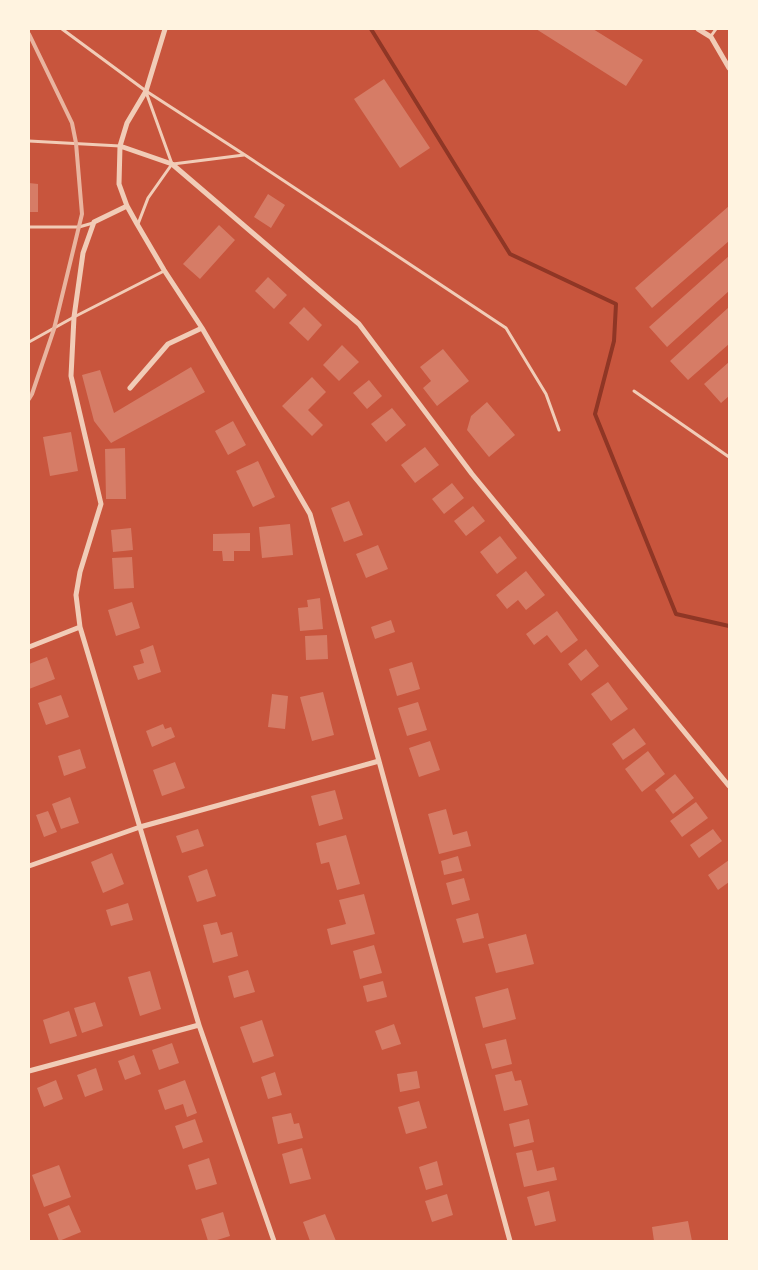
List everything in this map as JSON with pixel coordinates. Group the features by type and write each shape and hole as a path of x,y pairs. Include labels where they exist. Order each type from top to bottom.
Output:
{"street":[{"path":"165,29 146,91 127,123 120,146 119,184 127,206 137,224 202,328 310,514 510,1241"},
{"path":"698,29 711,37 729,68"},
{"path":"120,146 172,164 359,324 472,474 729,786"},
{"path":"127,206 94,222 83,253 74,317 71,376 102,504 80,572 76,595 80,627 199,1025 274,1241"},
{"path":"130,388 168,344 202,328"},
{"path":"29,647 80,627"},
{"path":"29,866 140,827 379,761"},
{"path":"29,1071 199,1025"}],"lane":[{"path":"62,29 146,91 506,328 546,394 559,430"},
{"path":"711,37 716,29"},
{"path":"146,91 172,164"},
{"path":"29,141 120,146"},
{"path":"137,224 148,198 172,164 245,155"},
{"path":"29,227 79,227 94,222"},
{"path":"29,342 164,270"},
{"path":"634,392 729,457"}],"building":[{"path":"536,29 593,29 643,60 626,86"},
{"path":"384,79 430,148 400,168 354,99"},
{"path":"29,183 38,184 38,212 29,212"},
{"path":"268,194 285,205 271,228 254,217"},
{"path":"729,206 729,241 652,308 635,288"},
{"path":"219,225 235,240 200,279 183,264"},
{"path":"729,256 729,291 667,347 649,327"},
{"path":"268,277 287,295 274,309 255,291"},
{"path":"304,307 322,325 308,341 289,323"},
{"path":"729,307 729,344 688,380 670,361"},
{"path":"342,345 359,362 339,381 323,365"},
{"path":"443,349 469,381 437,406 423,388 431,381 420,367"},
{"path":"729,362 729,396 721,403 704,384"},
{"path":"191,367 205,392 111,443 94,421 82,375 100,370 114,413"},
{"path":"312,377 326,392 308,410 323,425 312,436 282,406"},
{"path":"369,380 382,396 367,409 353,393"},
{"path":"487,402 515,435 489,457 467,430 471,416"},
{"path":"392,408 406,425 386,442 371,424"},
{"path":"233,421 246,445 228,455 215,431"},
{"path":"71,432 78,471 50,476 43,437"},
{"path":"425,447 439,465 415,483 401,465"},
{"path":"125,448 126,499 106,499 105,449"},
{"path":"258,461 275,497 253,507 236,471"},
{"path":"452,483 464,498 444,514 432,499"},
{"path":"349,501 363,535 344,542 331,508"},
{"path":"473,506 485,521 466,536 454,521"},
{"path":"290,524 293,555 262,558 259,527"},
{"path":"131,528 133,550 113,552 111,530"},
{"path":"250,533 250,551 234,551 234,561 223,561 222,551 213,551 213,534"},
{"path":"500,536 517,558 497,574 480,552"},
{"path":"378,545 388,569 366,578 356,554"},
{"path":"132,557 134,588 114,589 112,558"},
{"path":"526,571 545,595 526,610 518,600 507,609 496,595"},
{"path":"320,598 323,629 300,631 298,608 308,607 307,600"},
{"path":"132,602 140,628 116,636 108,610"},
{"path":"557,611 578,640 561,653 547,635 534,645 526,634"},
{"path":"391,620 395,632 375,639 371,627"},
{"path":"327,635 328,659 306,660 305,636"},
{"path":"153,645 161,672 138,680 133,666 144,663 140,650"},
{"path":"586,649 599,666 581,681 568,664"},
{"path":"47,657 55,679 29,689 29,664"},
{"path":"412,662 420,689 397,696 389,669"},
{"path":"608,682 628,709 611,721 591,694"},
{"path":"323,692 334,735 312,741 300,697"},
{"path":"272,694 288,696 285,729 268,727"},
{"path":"61,695 69,717 46,725 38,703"},
{"path":"418,702 427,730 407,736 398,708"},
{"path":"163,724 165,729 171,727 175,737 152,747 146,731"},
{"path":"634,728 646,744 623,760 612,744"},
{"path":"430,741 440,770 419,777 409,748"},
{"path":"80,749 86,768 64,776 58,756"},
{"path":"648,751 665,774 642,792 625,769"},
{"path":"175,762 185,788 162,796 153,770"},
{"path":"675,774 694,798 673,814 655,790"},
{"path":"335,790 343,819 319,826 311,796"},
{"path":"70,797 79,823 61,829 52,804"},
{"path":"696,802 708,818 682,837 670,821"},
{"path":"446,809 453,835 467,831 471,846 439,854 428,814"},
{"path":"48,811 57,832 44,837 36,815"},
{"path":"198,829 204,846 182,853 176,836"},
{"path":"713,829 722,841 699,858 690,845"},
{"path":"346,835 360,884 337,890 329,862 321,864 316,843"},
{"path":"112,853 124,884 103,893 91,862"},
{"path":"458,856 462,871 444,875 441,861"},
{"path":"729,860 729,882 718,890 708,875"},
{"path":"207,869 216,896 197,902 188,876"},
{"path":"464,878 470,900 452,905 446,883"},
{"path":"364,894 375,934 331,945 327,929 346,924 339,900"},
{"path":"128,903 133,920 111,926 106,910"},
{"path":"478,913 484,938 463,943 456,919"},
{"path":"217,922 221,935 232,932 238,956 213,963 203,925"},
{"path":"526,934 534,964 496,973 488,944"},
{"path":"374,945 382,973 360,979 353,951"},
{"path":"248,970 255,992 234,998 228,976"},
{"path":"150,971 161,1009 140,1016 128,977"},
{"path":"383,981 387,997 367,1002 363,986"},
{"path":"508,988 516,1019 483,1028 475,997"},
{"path":"95,1002 103,1026 82,1033 74,1008"},
{"path":"69,1011 77,1036 50,1044 43,1020"},
{"path":"262,1020 274,1056 253,1063 240,1027"},
{"path":"394,1024 401,1044 382,1050 375,1031"},
{"path":"506,1039 512,1064 492,1069 485,1044"},
{"path":"172,1043 179,1063 159,1070 152,1050"},
{"path":"134,1055 141,1074 125,1080 118,1061"},
{"path":"96,1068 103,1090 85,1097 77,1075"},
{"path":"417,1071 420,1088 400,1092 397,1074"},
{"path":"512,1071 515,1081 521,1080 528,1105 504,1111 495,1075"},
{"path":"275,1072 282,1095 268,1099 261,1077"},
{"path":"56,1080 63,1099 44,1107 37,1088"},
{"path":"185,1080 197,1113 187,1117 183,1104 165,1110 158,1090"},
{"path":"419,1101 427,1128 406,1134 398,1107"},
{"path":"291,1113 294,1124 299,1123 303,1138 278,1144 272,1117"},
{"path":"195,1119 203,1142 183,1149 175,1126"},
{"path":"529,1119 534,1142 514,1147 509,1124"},
{"path":"302,1148 311,1179 290,1184 282,1154"},
{"path":"532,1150 537,1171 554,1167 557,1180 524,1187 516,1153"},
{"path":"209,1158 217,1184 196,1190 188,1165"},
{"path":"437,1161 443,1185 426,1190 419,1167"},
{"path":"59,1165 71,1197 44,1207 32,1175"},
{"path":"549,1191 556,1221 535,1226 527,1197"},
{"path":"447,1194 453,1215 432,1222 425,1201"},
{"path":"69,1205 81,1232 59,1241 48,1214"},
{"path":"223,1212 230,1236 208,1241 201,1219"},
{"path":"325,1214 336,1241 310,1241 303,1222"},
{"path":"688,1221 692,1241 654,1241 652,1227"}],"waterway":[{"path":"371,29 510,254 616,304 614,341 595,414 676,614 729,626"}],"railway":[{"path":"29,34 72,123 76,143 82,214 54,329 29,399"}]}
